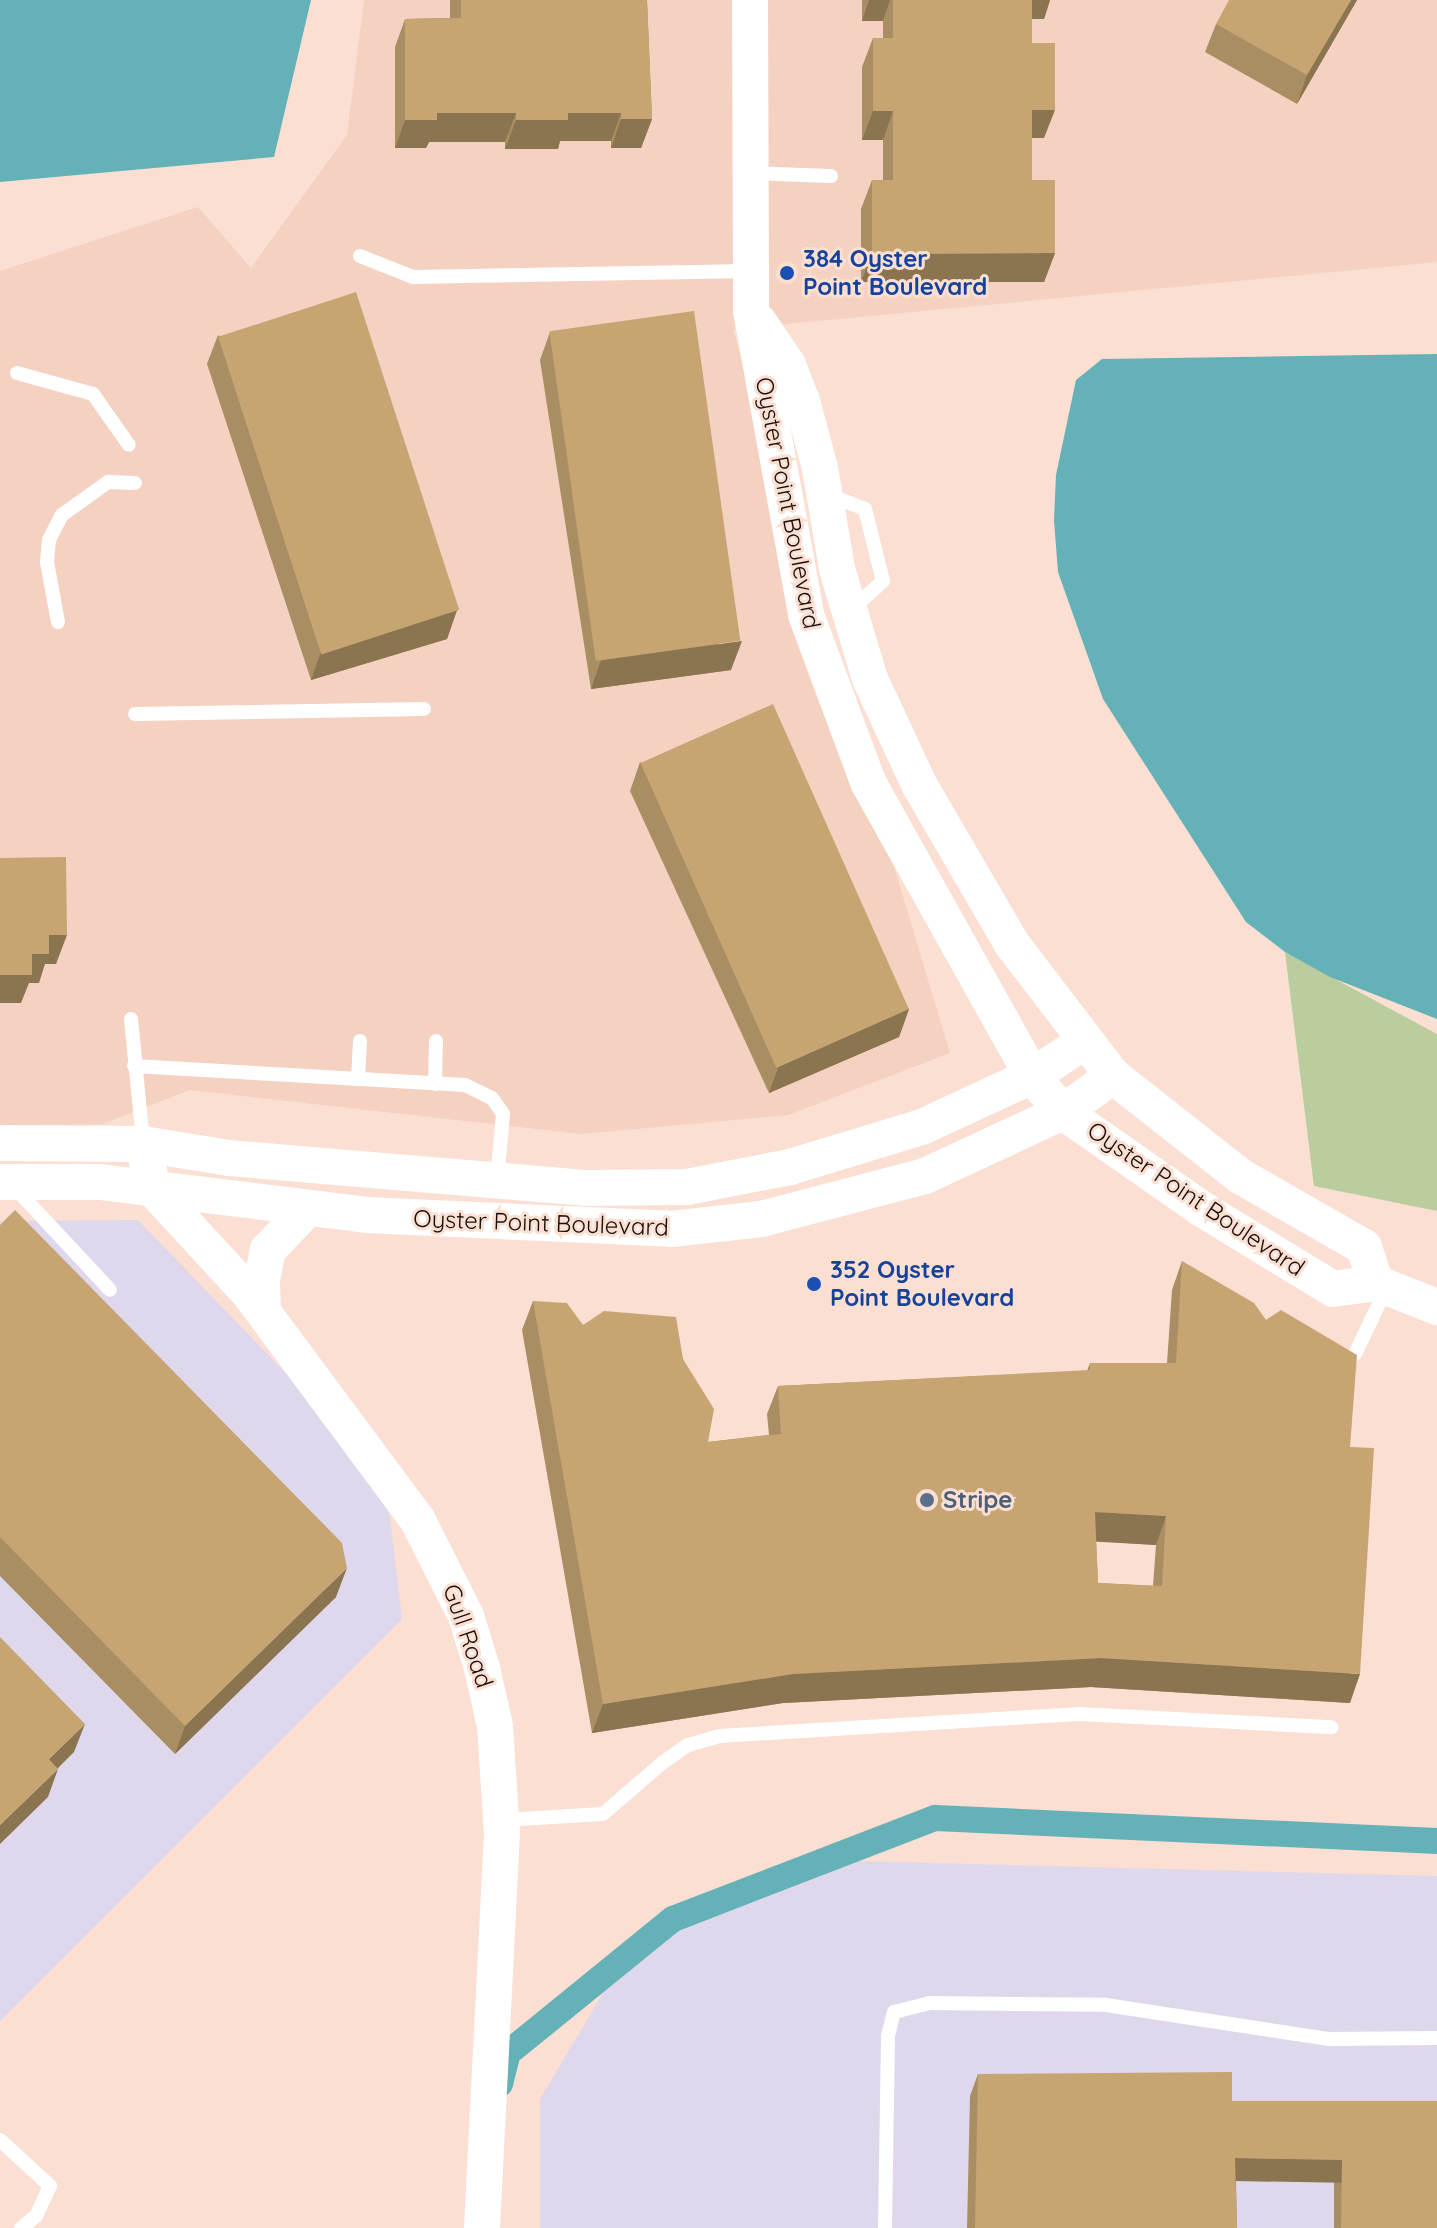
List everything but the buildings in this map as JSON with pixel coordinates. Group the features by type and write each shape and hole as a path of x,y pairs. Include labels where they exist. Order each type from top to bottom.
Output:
{"street":[{"name":"Oyster Point Boulevard","path":"750,0 751,311 806,615 869,784 1032,1076 1063,1112 1202,1209 1333,1289 1382,1284 1364,1247 1240,1176 1113,1076 1012,944 920,786 865,663 850,611 802,401 788,365 751,311"},
{"path":"829,676 865,663"},
{"name":"Oyster Point Boulevard","path":"0,1143 143,1144 229,1158 585,1188 687,1187 790,1167 922,1127 1032,1076 1084,1042"},
{"name":"Oyster Point Boulevard","path":"5,1182 100,1182 306,1210 623,1229 761,1219 925,1176 1063,1112 1113,1076"},
{"name":"Gull Road","path":"143,1144 153,1189 263,1311 390,1479 444,1567 482,1668 495,1726 502,1820 482,2228"},
{"path":"263,1311 262,1280 268,1250 306,1210"},
{"path":"1382,1284 1437,1307"}],"lane":[{"path":"749,173 831,176"},
{"path":"360,256 413,277 751,271"},
{"path":"17,373 93,394 129,445"},
{"path":"58,622 47,562 49,540 62,515 108,482 135,483"},
{"path":"135,714 424,709"},
{"path":"131,1019 143,1144"},
{"path":"358,1079 360,1041"},
{"path":"435,1084 436,1041"},
{"path":"134,1066 465,1085 492,1098 503,1114 497,1180"},
{"path":"5,1182 110,1290"},
{"path":"1355,1354 1382,1284"},
{"path":"502,1820 603,1814 662,1763 688,1745 719,1736 1080,1714 1332,1727"},
{"path":"885,2228 888,2036 894,2012 929,2003 1106,2005 1329,2039 1437,2038"},
{"path":"0,2140 50,2186 36,2216 21,2228"}],"shaded area":[{"path":"364,0 1437,0 1437,262 733,329 950,1053 788,1115 581,1134 190,1090 102,1124 0,1126 0,271 198,207 251,268 347,135"},
{"path":"138,1220 385,1476 402,1619 0,2021 0,1221"},
{"path":"816,1860 1437,1876 1437,2228 540,2228 540,2099 644,1924"}],"green space":[{"path":"1285,952 1437,1034 1437,1211 1314,1186"}],"water":[{"path":"0,0 311,0 274,157 0,182"},
{"path":"1437,354 1437,1019 1330,977 1285,952 1246,922 1103,699 1058,572 1054,520 1056,475 1076,380 1102,359"}],"waterway":[{"path":"500,2084 508,2053 673,1919 935,1818 1437,1841"}],"place":[{"name":"384 Oyster Point Boulevard","path":"787,273"},
{"name":"352 Oyster Point Boulevard","path":"814,1284"},
{"name":"Stripe","path":"927,1500"}]}
